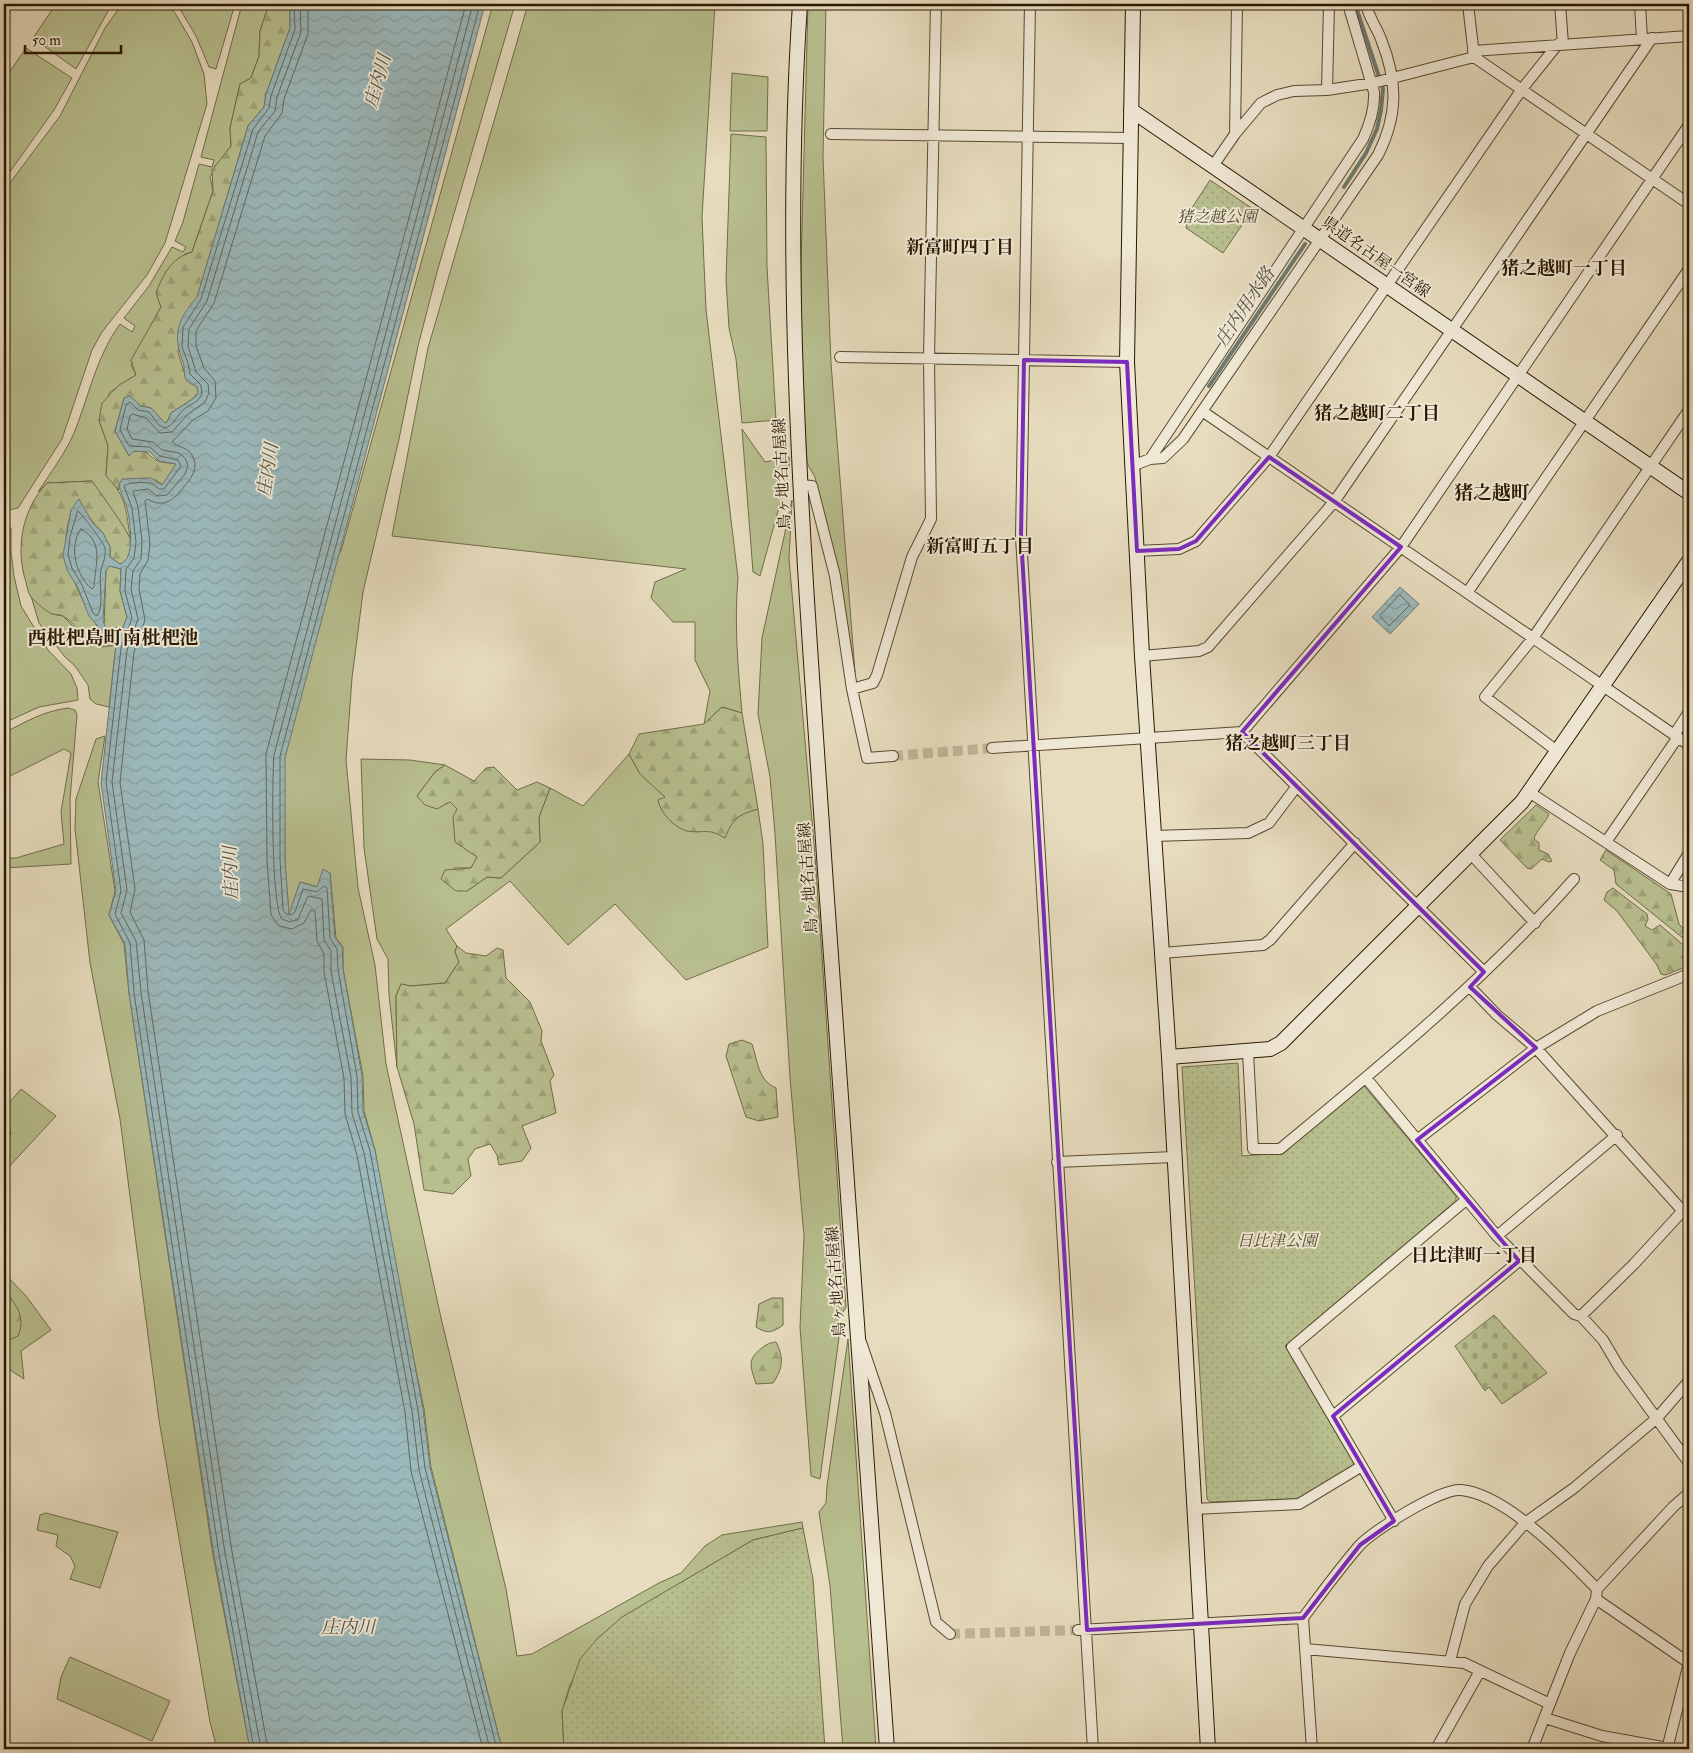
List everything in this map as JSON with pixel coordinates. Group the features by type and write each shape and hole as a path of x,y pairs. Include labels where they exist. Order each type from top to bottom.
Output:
{"main road":[{"name":"鳥ヶ地名古屋線","path":"800,4 795,133 794,317 799,485 856,1326 887,1749"},
{"path":"1133,4 1127,362 1142,656 1169,1057 1208,1749"},
{"name":"県道名古屋一宮線","path":"1131,110 1689,493"},
{"path":"1169,1057 1248,1052 1270,1049 1281,1043 1522,802 1689,561"}],"street":[{"path":"852,690 873,683 877,675 912,557 931,520 929,358 936,4"},
{"path":"1030,4 1021,537 1083,1630 1093,1749"},
{"path":"1235,134 1236,4"},
{"path":"1327,90 1329,4"},
{"path":"1150,459 1305,229 1363,139 1374,104 1375,83 1348,4"},
{"path":"1132,466 1150,459 1163,458 1184,439 1378,155 1388,136 1393,112 1387,53 1366,4"},
{"path":"1468,4 1474,54 1689,204"},
{"path":"1137,551 1179,549 1196,541 1269,457 1386,284 1522,89 1561,44 1560,4"},
{"path":"1142,656 1199,651 1208,647 1334,502 1587,133 1647,39 1640,4"},
{"path":"1213,166 1235,134 1261,103 1294,91 1327,90 1375,83 1474,54 1561,44 1689,36"},
{"path":"992,748 1242,732 1400,547 1689,125"},
{"path":"831,134 1131,138"},
{"path":"1467,593 1689,268"},
{"path":"840,357 1127,362"},
{"path":"1557,751 1485,697 1533,638 1689,410"},
{"path":"1202,411 1689,745"},
{"path":"799,485 812,486 834,576 852,690 867,758 893,756"},
{"path":"1606,842 1676,736 1689,712"},
{"path":"1242,732 1484,972"},
{"path":"1154,836 1248,833 1269,823 1297,786"},
{"path":"1529,792 1670,884 1689,887"},
{"path":"1162,953 1263,944 1355,844"},
{"path":"1470,853 1535,923"},
{"path":"1670,884 1689,853"},
{"path":"1248,1052 1253,1150 1280,1149 1366,1078 1470,987 1535,923 1574,879"},
{"path":"1417,1140 1536,1048 1597,1011 1689,974"},
{"path":"1470,987 1497,1015 1536,1048 1687,1211 1581,1316"},
{"path":"1366,1078 1466,1200 1519,1261 1574,1314 1581,1316 1603,1340 1689,1463"},
{"path":"1497,1236 1617,1135"},
{"path":"1057,1162 1174,1157"},
{"path":"1394,1521 1292,1347 1466,1200"},
{"path":"1333,1416 1519,1261"},
{"path":"856,1326 885,1414 936,1622 950,1634"},
{"path":"1450,1661 1465,1604 1488,1566 1525,1523 1574,1488 1657,1418 1689,1381"},
{"path":"1194,1509 1299,1504 1362,1466"},
{"path":"1312,1749 1303,1618 1360,1544 1432,1498 1459,1490 1485,1496 1556,1547 1598,1589"},
{"path":"1532,1749 1570,1653 1596,1600 1598,1589 1673,1507 1689,1493"},
{"path":"1545,1718 1602,1736 1668,1749 1689,1665 1596,1600"},
{"path":"1083,1630 1303,1618"},
{"path":"1305,1649 1464,1663 1550,1704"},
{"path":"1436,1749 1480,1671"}],"highlighted area":[{"path":"1024,360 1127,362 1137,551 1179,549 1196,541 1269,457 1401,547 1242,732 1484,972 1470,987 1536,1048 1417,1140 1519,1261 1333,1416 1394,1521 1360,1545 1303,1618 1087,1630 1021,537"}],"green space":[{"path":"56,4 112,4 76,69 33,38"},
{"path":"122,4 167,4 175,13 192,42 204,74 207,104 165,243 147,275 102,332 92,350 62,439 18,508 4,511 4,191 60,116 105,28"},
{"path":"177,4 235,4 216,69 209,67 196,36"},
{"path":"242,4 269,4 260,31 259,56 251,78 240,84 230,128 231,146 210,177 213,191 192,252 185,254 160,300 161,307 131,365 136,375 110,392 99,420 108,446 106,475 119,492 125,506 131,542 92,481 47,483 38,492 62,456 74,433 99,363 112,337 120,324 132,332 135,326 124,318 149,286 172,247 183,252 186,247 175,241 183,222 199,164 212,167 214,160 201,157"},
{"path":"269,4 290,4 290,28 266,94 264,107 248,126 197,298 185,314 178,352 187,381 197,387 198,392 194,398 171,413 167,422 164,423 151,408 141,406 124,398 115,431 129,456 134,451 142,451 158,461 177,464 163,485 156,480 119,485 119,490 106,476 108,446 99,420 102,403 119,385 136,375 131,360 161,307 156,293 173,263 178,258 192,252 213,191 212,170 231,146 230,128 240,84 251,78 259,56 260,31"},
{"path":"493,4 515,4 437,272 418,346 399,439 363,592 352,678 346,760 358,888 375,965 386,1064 441,1318 506,1589 517,1656 532,1654 659,1583 681,1573 705,1546 722,1535 802,1522 803,1528 753,1540 623,1617 597,1639 570,1685 562,1711 564,1749 502,1749 431,1467 424,1409 392,1253 375,1150 364,1111 363,1076 343,969 343,947 336,938 330,873 323,870 318,887 300,882 289,915 285,866 284,742 328,569 341,551"},
{"path":"528,4 715,4 702,217 706,310 738,578 736,629 742,713 722,707 704,724 710,691 695,660 695,622 673,622 651,598 655,582 686,569 392,536 428,348"},
{"path":"808,4 826,4 823,157 831,363 855,672 838,576 815,477 807,463 801,359 801,267"},
{"path":"26,48 72,78 54,110 4,180 4,80"},
{"path":"732,73 768,77 767,131 730,131"},
{"path":"731,134 766,137 767,267 776,420 742,423 736,359 729,328 726,280"},
{"name":"猪之越公園","path":"1210,180 1253,209 1223,253 1186,228 1188,214"},
{"path":"742,429 765,462 789,457 783,493 760,576 753,572"},
{"path":"92,481 128,535 131,541 130,555 120,564 110,557 110,547 103,533 87,515 71,510 66,534 67,550 76,585 98,628 104,626 106,570 110,566 121,569 120,591 127,617 116,645 104,646 89,642 63,616 52,614 33,599 29,594 21,556 21,543 26,517 38,493 47,483"},
{"path":"792,500 789,559 815,855 846,1307 837,1322 839,1337 820,1479 811,1476 800,1327 804,1236 790,1078 770,777 758,714 762,638"},
{"path":"4,522 11,528 14,576 21,606 48,650 71,674 77,688 78,700 39,707 4,723"},
{"path":"31,596 52,614 63,616 88,641 101,647 116,645 109,707 96,704 90,699 88,685 75,666 65,657 39,623"},
{"path":"722,707 742,713 758,809 737,818 725,838 710,832 687,831 673,823 659,805 658,800 665,797 640,774 629,754 639,734 704,724"},
{"path":"68,708 75,710 77,715 70,799 71,864 4,868 4,858 16,858 64,844 61,812 71,753 64,749 4,779 4,733 43,714"},
{"path":"105,736 98,782 115,891 109,915 124,944 129,993 213,1555 250,1749 217,1749 210,1722 159,1420 120,1119 90,963 75,829 76,799 96,739"},
{"path":"629,754 640,774 666,797 696,832 705,829 717,833 744,813 758,809 763,844 768,947 686,980 615,904 568,945 510,881 446,929 457,946 455,952 459,962 445,983 411,986 401,984 396,996 397,1067 389,995 388,959 377,939 364,848 361,759 410,760 445,765 435,772 417,796 450,802 457,809 478,856 471,868 454,868 467,891 487,877 501,878 540,842 539,817 550,788 583,806"},
{"path":"445,765 474,781 486,768 494,767 517,790 537,782 550,788 539,817 540,842 501,878 487,877 467,891 456,891 441,879 445,870 471,868 477,857 455,842 453,817 457,809 450,802 437,809 425,805 417,796 435,772"},
{"path":"1536,805 1549,814 1534,839 1539,843 1539,850 1548,854 1552,861 1549,862 1542,859 1531,869 1527,868 1500,840"},
{"path":"1606,850 1671,894 1679,924 1689,935 1689,943 1616,884 1614,870 1600,860"},
{"path":"1613,888 1647,914 1648,919 1645,926 1652,930 1660,925 1689,950 1688,966 1665,975 1661,974 1657,965 1617,911 1604,900 1607,892"},
{"path":"457,946 466,953 486,956 497,948 503,950 506,978 530,1002 542,1031 541,1041 554,1075 550,1081 556,1113 522,1126 531,1148 522,1161 499,1165 497,1155 490,1144 475,1149 468,1159 471,1176 453,1194 424,1190 414,1124 397,1067 396,996 401,984 411,986 445,983 459,962 455,952"},
{"path":"742,1040 752,1044 762,1075 770,1085 776,1088 778,1117 759,1121 746,1117 726,1056 729,1044"},
{"name":"日比津公園","path":"1238,1063 1242,1156 1283,1153 1364,1086 1456,1196 1456,1201 1285,1346 1355,1465 1298,1499 1210,1502 1207,1499 1182,1067"},
{"path":"21,1089 56,1116 6,1170 4,1168 4,1145 11,1133 4,1121 4,1109"},
{"path":"4,1273 26,1296 51,1330 21,1351 24,1379 4,1366 4,1342 12,1300 4,1291"},
{"path":"4,1291 16,1306 21,1317 21,1323 18,1336 4,1342"},
{"path":"772,1298 783,1298 783,1325 776,1330 766,1332 756,1327 759,1304"},
{"path":"1494,1315 1547,1373 1502,1404 1489,1387 1485,1391 1455,1346"},
{"path":"848,1339 876,1749 843,1749 830,1586 819,1512 826,1503"},
{"path":"776,1342 781,1358 779,1373 773,1383 756,1384 751,1368 752,1360 757,1352 770,1343"},
{"path":"46,1513 118,1532 100,1588 70,1579 75,1566 70,1556 56,1546 58,1535 37,1530 40,1515"},
{"path":"803,1528 813,1579 825,1749 564,1749 562,1711 580,1659 597,1639 622,1617 753,1540"},
{"path":"70,1657 170,1701 152,1741 57,1699 61,1677"}],"water":[{"name":"庄内川","path":"290,4 485,4 285,758 285,860 289,914 300,882 317,887 323,869 330,873 335,938 342,947 343,969 362,1076 363,1111 375,1150 423,1409 430,1467 502,1749 250,1749 214,1555 129,993 125,944 109,915 116,891 101,783 116,645 127,617 120,591 121,569 110,566 106,570 103,621 106,629 102,631 89,616 78,588 67,570 63,555 71,510 79,499 94,525 103,533 110,547 110,557 120,564 125,561 131,539 127,508 119,485 122,479 151,478 162,485 176,464 159,461 150,452 134,451 129,456 115,431 124,398 130,396 141,406 151,408 165,423 171,413 194,398 198,392 197,387 188,382 185,377 184,364 178,343 179,327 185,312 197,297 248,126 264,107 266,94 290,28"},
{"path":"1400,587 1419,604 1390,634 1372,617"}],"waterway":[{"name":"庄内用水路","path":"1344,187 1366,153 1377,129 1383,89 1355,4"},
{"name":"庄内用水路","path":"1209,386 1305,244"}],"tunnel":[{"path":"893,756 992,748"},
{"path":"950,1634 1078,1630"}],"district":[{"name":"新富町四丁目","path":"960,247"},
{"name":"猪之越町一丁目","path":"1564,268"},
{"name":"猪之越町二丁目","path":"1377,413"},
{"name":"猪之越町","path":"1492,493"},
{"name":"新富町五丁目","path":"980,546"},
{"name":"西枇杷島町南枇杷池","path":"113,638"},
{"name":"猪之越町三丁目","path":"1288,743"},
{"name":"日比津町一丁目","path":"1474,1255"}]}
